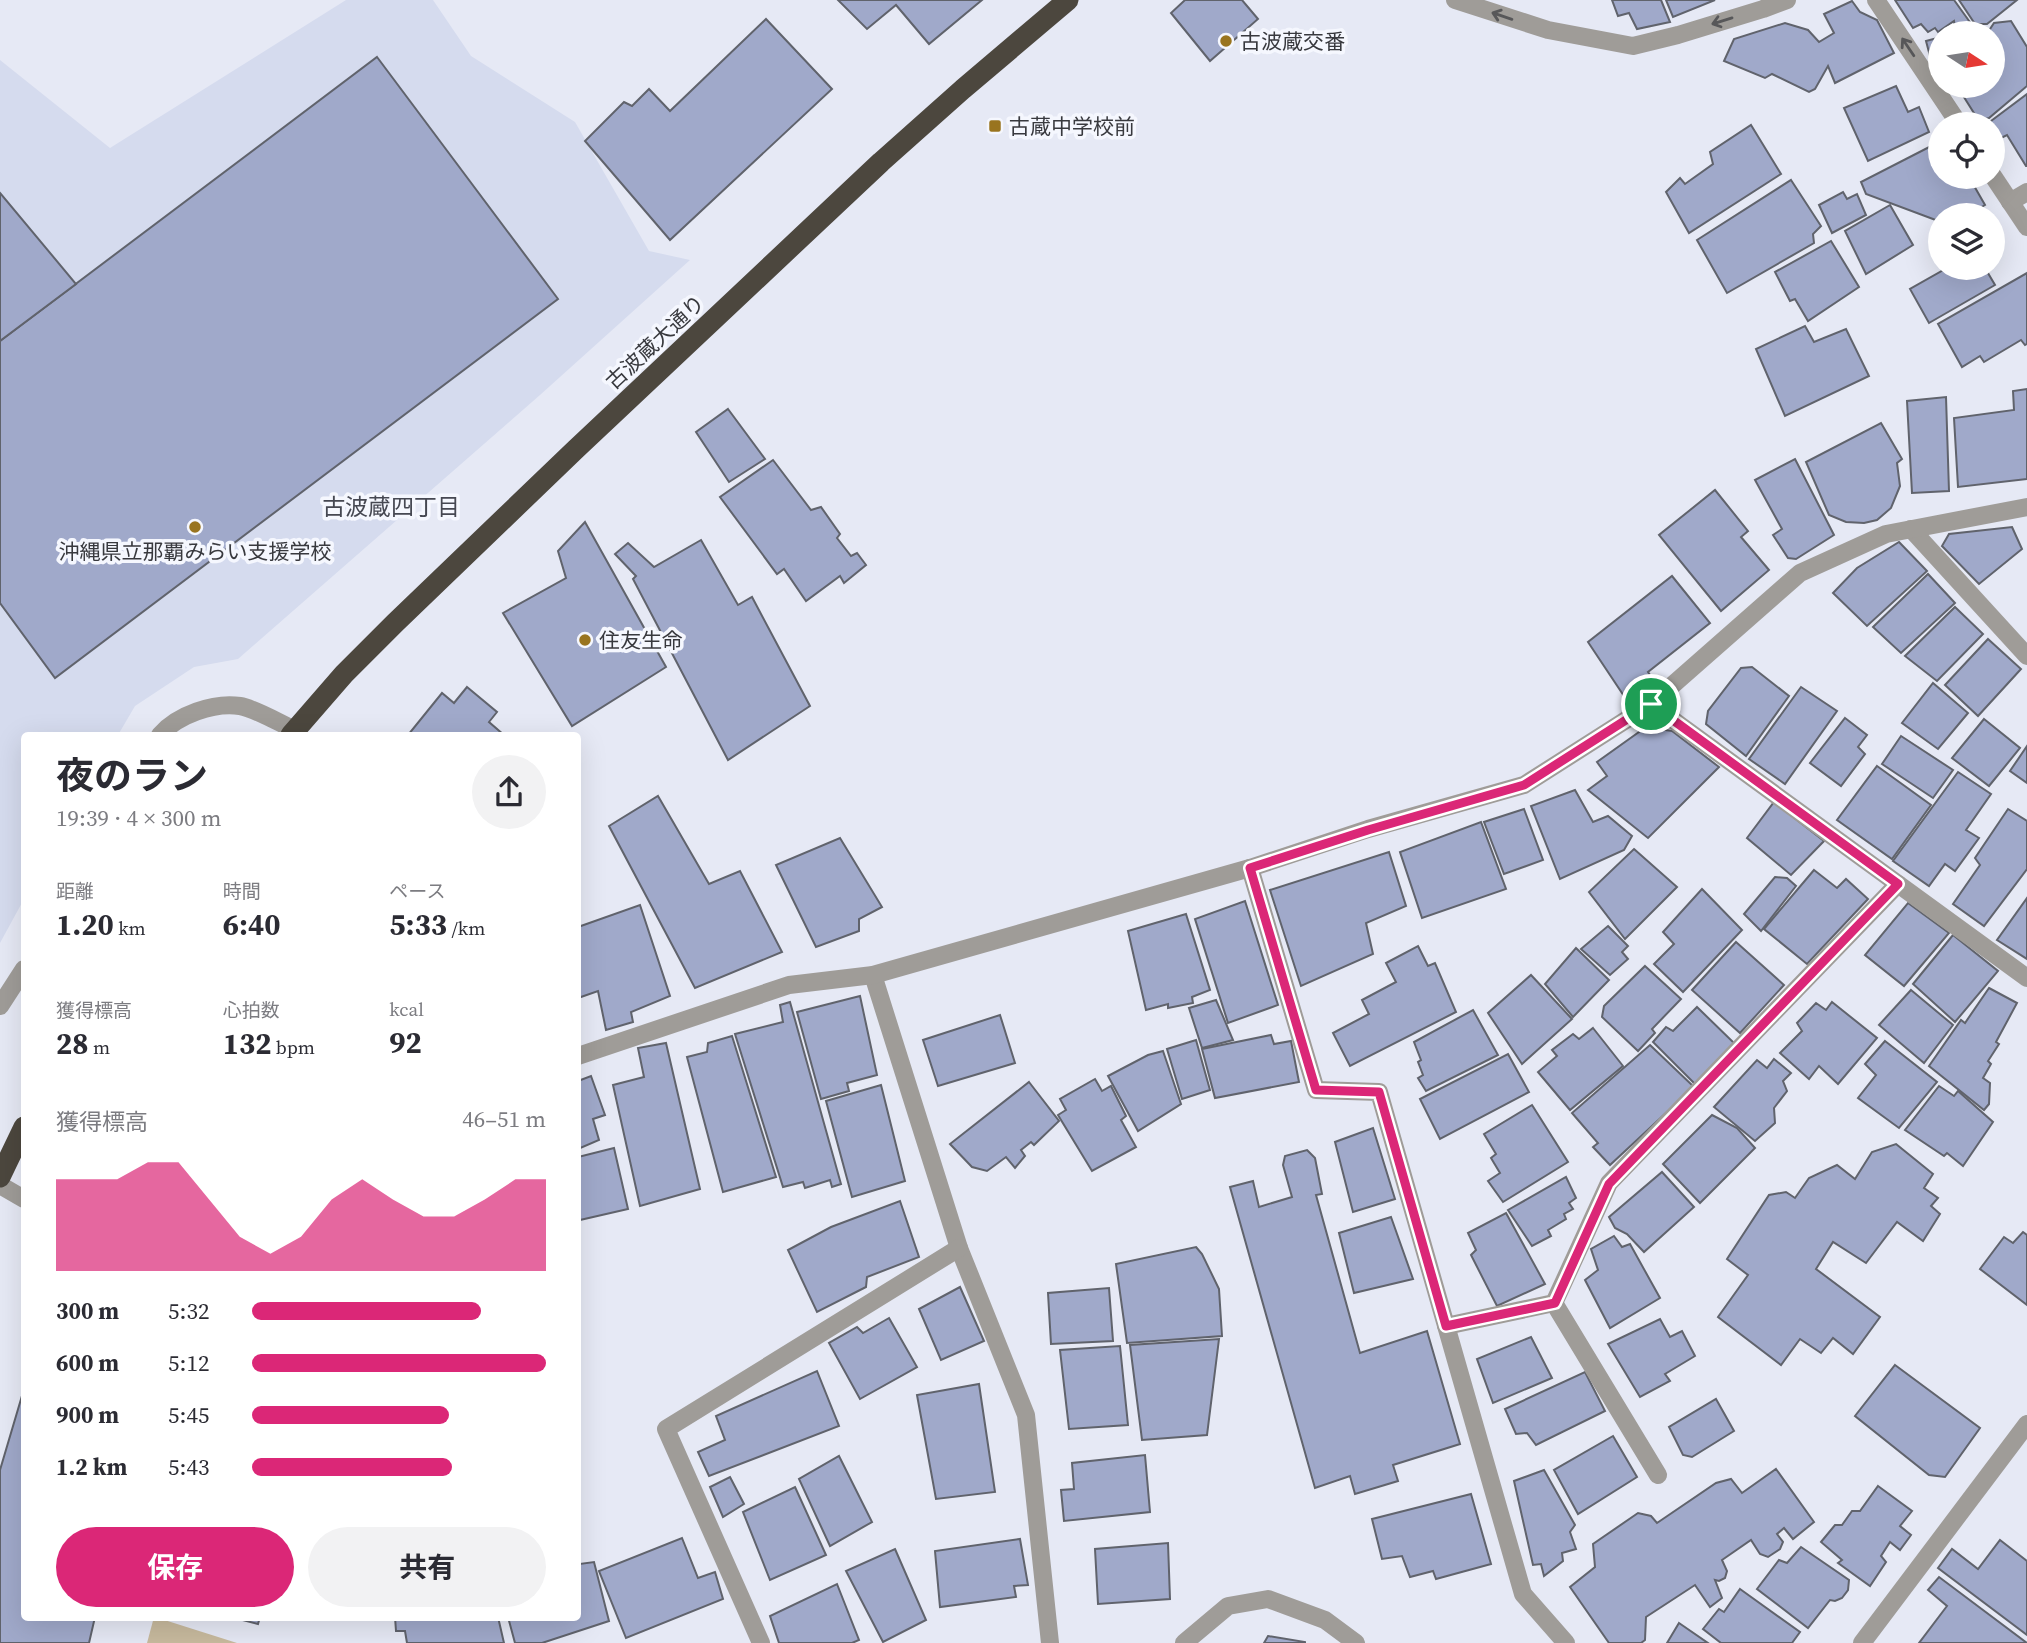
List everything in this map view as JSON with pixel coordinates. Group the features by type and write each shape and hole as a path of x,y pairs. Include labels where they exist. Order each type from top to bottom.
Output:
{"highway":[{"name":"古波蔵大通り","path":"294,732 344,674 396,623 881,162 1068,0"},
{"path":"0,1177 21,1133"}],"street":[{"path":"1455,0 1548,30 1633,46 1787,0"},
{"path":"1876,0 1951,112"},
{"path":"2002,189 2027,227"},
{"path":"2010,201 2027,192"},
{"path":"581,1055 789,985 873,975 1250,868 1368,830 1524,785 1651,704 1800,573 1886,534 2027,507"},
{"path":"1911,529 2027,656"},
{"path":"1651,704 2027,978"},
{"path":"162,732 166,727 190,714 216,706 241,706 291,732"},
{"path":"1250,868 1316,1090 1379,1092 1523,1594 1566,1643"},
{"path":"1555,1303 1609,1184 1898,884"},
{"path":"0,1006 21,974"},
{"path":"873,975 959,1248 1026,1415 1050,1643"},
{"path":"0,1185 21,1197"},
{"path":"761,1643 666,1429 959,1248"},
{"path":"1446,1326 1555,1303"},
{"path":"1555,1303 1658,1475"},
{"path":"1862,1643 2027,1424"},
{"path":"1184,1643 1228,1606 1268,1599 1325,1620 1356,1643"}],"shaded area":[{"name":"沖縄県立那覇みらい支援学校","path":"346,0 433,0 471,56 575,122 649,251 690,260 238,659 194,667 135,706 120,732 21,732 21,904 0,943 0,60 110,148"},
{"path":"153,1621 168,1621 237,1643 147,1643"}],"building":[{"path":"838,0 982,0 929,44 896,5 867,29"},
{"path":"1185,0 1242,0 1258,19 1210,61 1171,13"},
{"path":"1612,0 1661,0 1670,22 1637,29 1629,13 1618,16"},
{"path":"1666,0 1715,0 1673,17"},
{"path":"1895,0 1954,0 1969,21 1928,21 1928,32 1921,24 1913,28"},
{"path":"1959,0 2017,0 1991,21 1973,21"},
{"path":"1852,1 1860,12 1877,20 1894,53 1835,83 1828,66 1815,89 1809,92 1772,74 1765,78 1724,61 1734,39 1785,23 1808,30 1819,42 1834,33 1824,14"},
{"path":"766,19 832,89 670,240 585,141 624,102 632,106 649,89 670,111"},
{"path":"2011,21 2027,47 2027,86 1996,112 1973,112 1965,98 2006,98 2006,22"},
{"path":"377,57 558,299 55,678 0,603 0,341"},
{"path":"1896,86 1908,112 1919,107 1928,132 1868,161 1844,108"},
{"path":"2027,94 2027,166 2007,135 2005,136 2003,112"},
{"path":"1751,125 1781,174 1689,233 1666,192 1680,178 1685,184 1713,164 1710,152"},
{"path":"1928,148 1928,189 1976,189 1984,203 1928,203 1928,217 1866,194 1861,182"},
{"path":"1791,180 1821,226 1813,234 1814,243 1727,293 1697,240"},
{"path":"1843,192 1847,199 1857,194 1866,215 1832,233 1819,205"},
{"path":"0,193 76,284 0,341"},
{"path":"1890,205 1913,245 1866,274 1845,231"},
{"path":"1831,241 1859,287 1808,321 1795,299 1790,301 1775,272"},
{"path":"2027,273 2027,344 2021,340 1984,362 1980,356 1962,367 1938,324"},
{"path":"1928,279 1992,280 1995,285 1929,323 1910,289"},
{"path":"1805,326 1814,342 1846,329 1869,376 1785,416 1756,349"},
{"path":"2027,389 2027,479 1958,487 1954,418 2014,410 2013,391"},
{"path":"1946,397 1949,491 1912,493 1907,401"},
{"path":"728,409 765,459 729,482 696,432"},
{"path":"1881,423 1902,459 1897,463 1900,486 1891,508 1877,520 1864,523 1846,522 1829,515 1806,462"},
{"path":"1795,459 1834,535 1796,559 1788,558 1773,535 1782,529 1755,480"},
{"path":"773,460 811,510 821,507 840,534 837,538 851,556 857,553 866,565 844,583 840,576 806,601 784,569 777,574 720,497"},
{"path":"1715,490 1748,531 1741,537 1769,570 1721,611 1659,535"},
{"name":"住友生命","path":"585,522 666,667 572,726 503,613 566,578 558,551"},
{"path":"2012,527 2022,549 1979,584 1942,546 1949,534"},
{"path":"701,540 738,605 752,597 810,706 728,760 633,579 636,576 615,554 628,543 654,567"},
{"path":"1899,542 1927,571 1867,626 1833,593 1857,568"},
{"path":"1928,574 1955,603 1901,653 1873,627"},
{"path":"1672,576 1710,623 1648,672 1655,682 1628,702 1588,642"},
{"path":"1955,607 1983,634 1937,681 1905,656"},
{"path":"1988,639 2021,669 1978,716 1945,685"},
{"path":"1752,667 1789,696 1746,756 1706,724 1708,711 1741,668"},
{"path":"1933,683 1968,713 1938,749 1902,723"},
{"path":"467,687 497,712 489,722 501,732 410,732 442,693 454,703"},
{"path":"1801,687 1837,711 1785,784 1749,759"},
{"path":"1845,718 1867,735 1858,747 1865,754 1841,786 1810,763"},
{"path":"1984,719 2020,748 1989,786 1952,758"},
{"path":"1646,727 1672,731 1719,767 1648,838 1588,790 1607,776 1597,762"},
{"path":"1901,736 1953,770 1933,798 1882,764"},
{"path":"2027,746 2027,783 2010,771"},
{"path":"1877,766 1931,805 1892,859 1837,820"},
{"path":"1958,772 1991,794 1966,830 1979,838 1955,871 1945,864 1929,886 1893,861"},
{"path":"1575,790 1593,822 1608,816 1632,836 1624,850 1560,879 1531,806"},
{"path":"658,796 709,884 740,871 782,952 695,988 609,826"},
{"path":"1774,802 1824,841 1791,875 1747,838"},
{"path":"1524,809 1543,860 1504,874 1484,822"},
{"path":"2008,809 2027,821 2027,869 1984,926 1953,904 1980,865 1975,858"},
{"path":"1481,822 1506,889 1422,918 1400,852"},
{"path":"840,838 882,907 859,919 859,931 816,947 776,865"},
{"path":"1634,849 1677,887 1625,939 1589,892"},
{"path":"1389,852 1406,906 1366,923 1373,954 1301,986 1270,890"},
{"path":"1814,870 1837,888 1846,879 1868,899 1807,964 1764,929"},
{"path":"1775,877 1787,878 1796,886 1761,931 1744,914"},
{"path":"1702,889 1742,930 1683,992 1654,964 1674,944 1663,932"},
{"path":"2027,898 2027,959 1997,940"},
{"path":"1245,901 1278,1005 1228,1023 1195,919"},
{"path":"1908,903 1949,933 1904,986 1865,955"},
{"path":"640,905 670,996 631,1012 633,1022 606,1030 598,991 581,997 581,926"},
{"path":"1186,914 1210,990 1192,997 1193,1003 1168,1008 1168,1004 1146,1010 1128,931"},
{"path":"1608,926 1628,946 1622,952 1628,959 1610,975 1581,949"},
{"path":"1953,935 1998,971 1955,1022 1913,984"},
{"path":"1736,942 1784,985 1740,1033 1692,990"},
{"path":"1418,946 1428,966 1435,963 1456,1012 1350,1066 1333,1033 1369,1014 1362,1000 1396,982 1386,963"},
{"path":"1576,948 1609,980 1573,1017 1545,984"},
{"path":"1645,966 1681,999 1652,1029 1655,1033 1638,1051 1602,1017 1604,1006"},
{"path":"1531,975 1572,1019 1522,1064 1488,1013"},
{"path":"1989,988 2017,1003 1996,1042 1999,1044 1988,1061 1991,1064 1983,1078 1990,1083 1989,1104 1984,1110 1929,1066 1961,1020 1965,1023"},
{"path":"1911,990 1953,1025 1924,1063 1879,1025"},
{"path":"860,996 877,1075 847,1083 849,1091 821,1099 797,1012"},
{"path":"1216,1000 1233,1040 1202,1048 1189,1008"},
{"path":"790,1002 841,1184 832,1187 830,1180 805,1188 803,1182 783,1187 735,1034 783,1022 780,1005"},
{"path":"1832,1002 1877,1038 1838,1084 1819,1066 1809,1079 1780,1053 1802,1031 1797,1023 1816,1003 1826,1010"},
{"path":"1697,1007 1734,1043 1695,1084 1653,1042 1666,1027 1673,1031"},
{"path":"1473,1010 1498,1055 1426,1091 1418,1078 1423,1075 1414,1042"},
{"path":"1000,1015 1015,1063 938,1086 923,1040"},
{"path":"1593,1028 1623,1066 1570,1110 1538,1072 1557,1056 1552,1050 1573,1034 1579,1039"},
{"path":"1271,1035 1274,1044 1291,1041 1299,1082 1215,1098 1202,1049"},
{"path":"732,1036 776,1177 723,1192 687,1057 707,1052 708,1043"},
{"path":"1196,1040 1210,1090 1182,1099 1167,1049"},
{"path":"1885,1041 1937,1082 1899,1128 1858,1098 1876,1075 1865,1064"},
{"path":"666,1043 700,1189 640,1206 613,1085 644,1077 638,1048"},
{"path":"1650,1045 1694,1087 1610,1165 1593,1147 1598,1143 1572,1113"},
{"path":"1163,1051 1181,1104 1138,1131 1108,1076 1148,1055"},
{"path":"1508,1054 1529,1092 1440,1139 1420,1099"},
{"path":"1774,1059 1791,1073 1783,1081 1787,1091 1774,1108 1775,1123 1755,1141 1714,1107 1757,1060 1767,1068"},
{"path":"591,1076 605,1115 593,1119 599,1140 581,1148 581,1080"},
{"path":"1095,1079 1102,1091 1111,1086 1126,1116 1121,1120 1136,1147 1092,1171 1058,1115 1066,1110 1060,1099"},
{"path":"1029,1082 1059,1121 1034,1145 1031,1142 1021,1150 1025,1156 1015,1168 1006,1157 987,1171 972,1167 950,1144"},
{"path":"881,1085 905,1181 852,1197 826,1101"},
{"path":"1939,1086 1954,1096 1958,1091 1993,1122 1963,1166 1947,1153 1944,1156 1905,1130"},
{"path":"1532,1105 1568,1162 1503,1202 1488,1181 1500,1173 1491,1158 1496,1154 1484,1134"},
{"path":"1712,1115 1737,1128 1755,1148 1700,1203 1663,1164"},
{"path":"1373,1128 1395,1199 1353,1212 1335,1142"},
{"path":"1896,1144 1933,1174 1924,1188 1938,1198 1931,1206 1940,1214 1923,1241 1897,1222 1866,1263 1833,1242 1816,1269 1880,1317 1853,1354 1833,1338 1821,1353 1800,1339 1781,1365 1718,1317 1748,1275 1727,1259 1769,1195 1786,1192 1795,1198 1809,1178 1837,1165 1855,1179 1872,1152"},
{"path":"614,1148 628,1209 581,1220 581,1156"},
{"path":"1307,1150 1315,1158 1322,1194 1316,1195 1360,1353 1427,1331 1460,1444 1393,1465 1398,1481 1355,1494 1350,1476 1315,1488 1230,1187 1253,1181 1259,1207 1292,1197 1283,1165 1285,1156"},
{"path":"1662,1172 1694,1207 1644,1252 1627,1234 1615,1228 1609,1217"},
{"path":"1566,1177 1576,1198 1569,1203 1573,1209 1564,1214 1566,1219 1548,1230 1551,1236 1532,1246 1508,1210"},
{"path":"900,1201 919,1257 867,1277 866,1287 817,1312 788,1250 831,1227"},
{"path":"1506,1213 1545,1284 1497,1306 1471,1255 1476,1250 1468,1233"},
{"path":"1391,1217 1413,1279 1354,1293 1339,1233"},
{"path":"2023,1232 2027,1235 2027,1305 1980,1269 2004,1237 2013,1243"},
{"path":"1614,1236 1622,1247 1630,1244 1660,1298 1610,1328 1585,1280 1598,1270 1591,1249"},
{"path":"1196,1247 1219,1289 1222,1336 1127,1343 1116,1264"},
{"path":"960,1287 984,1341 941,1360 919,1309"},
{"path":"1109,1288 1113,1341 1051,1344 1048,1293"},
{"path":"889,1318 917,1367 860,1399 829,1343 857,1327 863,1333"},
{"path":"1660,1319 1670,1337 1682,1331 1695,1356 1665,1374 1670,1381 1640,1397 1608,1344"},
{"path":"1531,1337 1552,1378 1493,1403 1477,1359"},
{"path":"1219,1339 1207,1435 1142,1440 1130,1345"},
{"path":"1120,1346 1128,1425 1069,1429 1060,1350"},
{"path":"1895,1365 1980,1428 1945,1477 1929,1475 1855,1416"},
{"path":"817,1371 839,1426 709,1476 698,1452 725,1440 716,1416"},
{"path":"1585,1372 1605,1411 1536,1445 1527,1433 1516,1434 1505,1409"},
{"path":"979,1384 995,1492 936,1499 917,1395"},
{"path":"21,1399 21,1621 94,1621 89,1643 0,1643 0,1470"},
{"path":"1716,1399 1734,1431 1692,1457 1683,1455 1669,1427"},
{"path":"1613,1436 1637,1477 1578,1514 1554,1470"},
{"path":"1145,1455 1150,1512 1064,1521 1061,1490 1074,1489 1072,1463"},
{"path":"839,1456 872,1522 830,1546 799,1479"},
{"path":"1776,1469 1814,1522 1793,1539 1784,1528 1777,1534 1783,1542 1780,1549 1768,1557 1760,1554 1751,1540 1722,1560 1727,1571 1725,1578 1715,1580 1722,1598 1710,1607 1695,1585 1646,1617 1645,1640 1641,1643 1609,1643 1570,1587 1595,1567 1593,1544 1638,1513 1651,1516 1657,1523 1716,1483 1731,1479 1742,1493"},
{"path":"1544,1470 1575,1525 1570,1532 1576,1549 1562,1553 1563,1561 1544,1576 1541,1564 1533,1565 1514,1481"},
{"path":"730,1477 744,1504 723,1517 710,1487"},
{"path":"1878,1486 1912,1511 1900,1526 1911,1535 1900,1550 1890,1542 1881,1556 1886,1562 1870,1586 1838,1563 1842,1560 1821,1542 1835,1525 1842,1525 1852,1511 1860,1511"},
{"path":"795,1487 826,1555 770,1580 743,1512"},
{"path":"1471,1494 1491,1564 1436,1579 1433,1571 1410,1577 1402,1556 1382,1559 1372,1519"},
{"path":"682,1538 698,1578 715,1572 723,1599 626,1638 599,1571"},
{"path":"1020,1539 1028,1585 1014,1586 1016,1597 940,1607 935,1551"},
{"path":"2000,1540 2027,1561 2027,1635 1938,1568 1952,1549 1978,1569"},
{"path":"1168,1543 1170,1599 1098,1604 1095,1549"},
{"path":"1801,1547 1849,1580 1848,1590 1842,1598 1830,1600 1808,1628 1757,1589 1779,1560 1787,1563"},
{"path":"895,1549 926,1620 883,1642 846,1571"},
{"path":"594,1562 609,1621 542,1643 515,1643 509,1621 581,1621 581,1564"},
{"path":"1939,1577 2027,1643 1919,1643 1947,1606 1928,1590"},
{"path":"837,1584 859,1640 852,1643 779,1643 770,1616"},
{"path":"1740,1589 1800,1632 1792,1643 1721,1643 1703,1629 1719,1609 1724,1612"},
{"path":"395,1621 499,1621 504,1643 407,1643 405,1631 396,1631"},
{"path":"1679,1623 1708,1643 1667,1643"},
{"path":"1268,1636 1305,1642 1305,1643 1264,1643"}],"place":[{"name":"古波蔵交番","path":"1226,41"},
{"name":"古蔵中学校前","path":"995,126"},
{"name":"沖縄県立那覇みらい支援学校","path":"195,527"},
{"name":"住友生命","path":"585,640"}],"district":[{"name":"古波蔵四丁目","path":"391,507"}],"route":[{"path":"1651,704 1898,884 1609,1184 1555,1303 1446,1326 1379,1092 1316,1090 1250,868 1368,830 1524,785 1651,704"}]}
